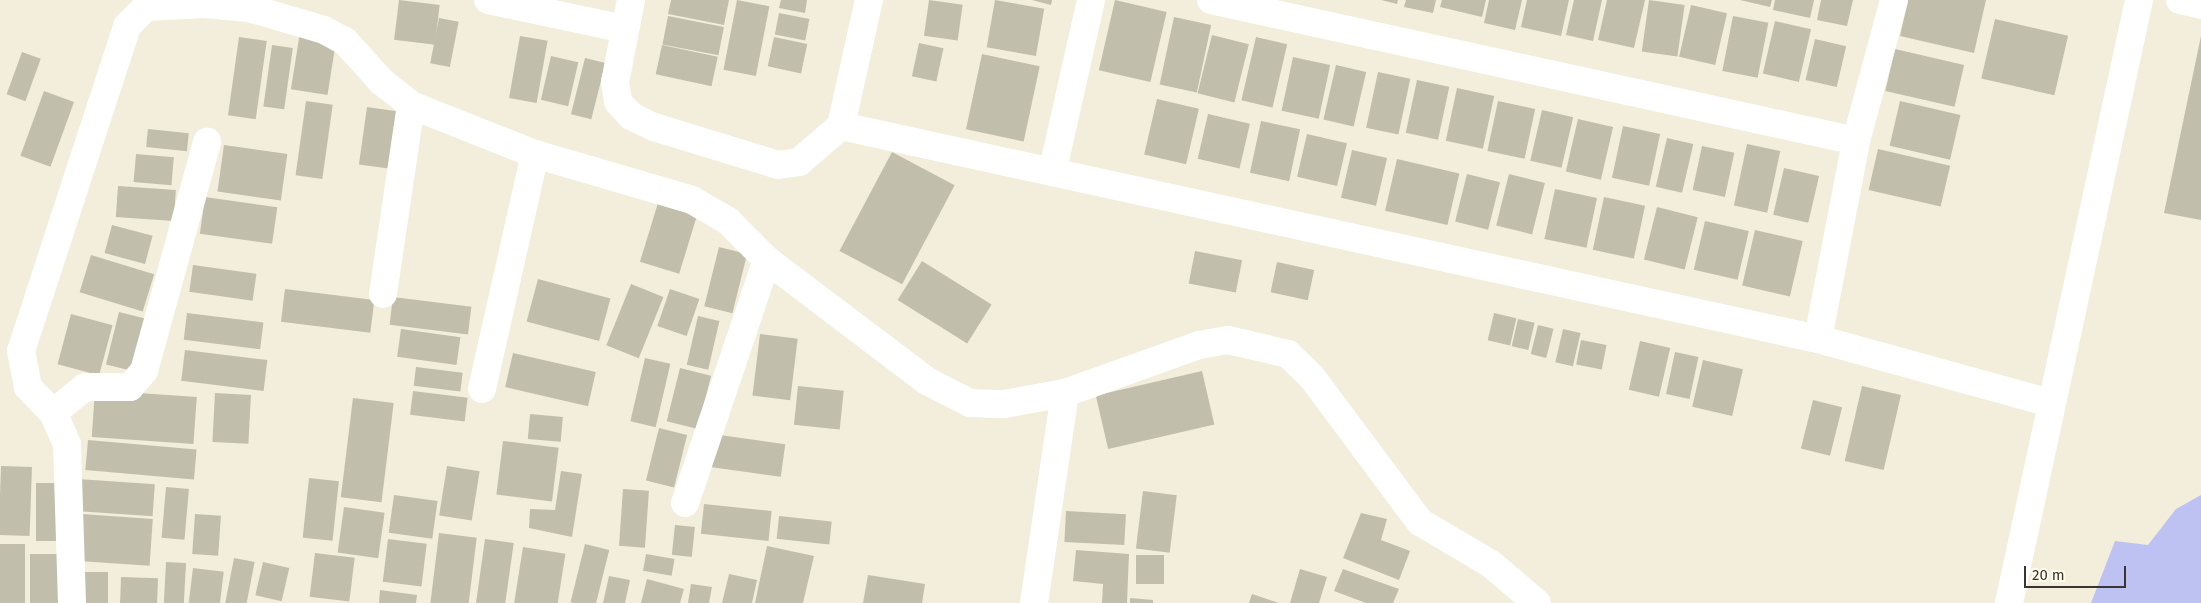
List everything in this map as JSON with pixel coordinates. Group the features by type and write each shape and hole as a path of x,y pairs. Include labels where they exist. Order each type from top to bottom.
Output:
{"street":[{"path":"488,0 624,29"},
{"path":"631,0 615,82 618,102 631,116 654,126 778,165 800,162 840,126 869,0"},
{"path":"1053,169 1091,0"},
{"path":"1211,0 1856,141"},
{"path":"1818,339 1856,141 1894,0"},
{"path":"2009,603 2050,403 2139,0"},
{"path":"2180,0 2201,5"},
{"path":"28,388 21,351 127,26 135,15 146,7 204,4 249,8 310,26 345,42 382,82 411,104 535,154 692,200 728,221 767,260 951,396 970,403 1004,404 1065,392 1199,345 1228,340 1288,354 1311,376 1420,522 1491,564 1537,603"},
{"path":"383,294 411,104"},
{"path":"840,126 1053,169 1818,339 2050,403"},
{"path":"52,413 85,387 130,387 144,370 207,142"},
{"path":"482,389 535,154"},
{"path":"685,503 767,260"},
{"path":"0,379 28,388 52,413 67,444 72,603"},
{"path":"1034,603 1065,392"}],"shaded area":[{"path":"2201,495 2201,603 2091,603 2115,541 2148,545 2176,509"}],"building":[{"path":"399,0 440,5 435,45 394,40"},
{"path":"671,0 729,0 724,25 668,14"},
{"path":"737,0 769,6 756,76 723,70"},
{"path":"781,0 807,0 805,13 779,8"},
{"path":"929,0 963,5 958,40 924,36"},
{"path":"995,0 1044,9 1036,56 987,47"},
{"path":"1032,0 1052,0 1051,5"},
{"path":"1115,0 1167,12 1150,82 1099,70"},
{"path":"1381,0 1398,0 1397,4"},
{"path":"1406,0 1436,0 1433,13 1404,7"},
{"path":"1442,0 1486,0 1482,17 1440,7"},
{"path":"1489,0 1522,0 1515,30 1484,23"},
{"path":"1527,0 1569,0 1561,36 1521,27"},
{"path":"1574,0 1602,0 1593,41 1566,35"},
{"path":"1607,0 1645,0 1634,48 1598,40"},
{"path":"1649,0 1685,5 1677,57 1642,51"},
{"path":"1740,0 1772,0 1770,7"},
{"path":"1775,0 1814,0 1810,18 1773,10"},
{"path":"1821,0 1853,0 1847,26 1817,20"},
{"path":"1908,0 1986,0 1974,53 1900,36"},
{"path":"1691,5 1727,13 1715,65 1679,57"},
{"path":"779,13 809,19 805,41 775,35"},
{"path":"668,16 724,27 718,55 662,44"},
{"path":"1733,16 1768,23 1758,78 1722,71"},
{"path":"1174,17 1211,25 1197,92 1160,84"},
{"path":"439,18 459,22 450,67 430,63"},
{"path":"1995,19 2068,36 2054,95 1981,78"},
{"path":"1775,21 1811,29 1799,82 1763,74"},
{"path":"300,32 337,38 327,95 291,89"},
{"path":"1212,35 1249,44 1234,102 1197,93"},
{"path":"520,36 548,41 537,103 509,98"},
{"path":"2201,36 2201,220 2164,213"},
{"path":"239,37 267,41 256,119 228,115"},
{"path":"774,37 807,44 801,73 768,66"},
{"path":"1256,37 1287,44 1273,108 1241,100"},
{"path":"1815,39 1846,46 1837,87 1806,80"},
{"path":"919,43 943,48 936,81 912,76"},
{"path":"272,45 293,48 284,109 263,106"},
{"path":"662,45 718,57 712,86 656,74"},
{"path":"1895,49 1964,65 1955,107 1885,91"},
{"path":"22,52 41,59 25,101 7,94"},
{"path":"982,54 1040,66 1024,142 966,129"},
{"path":"551,56 578,62 568,106 541,100"},
{"path":"1293,57 1330,65 1319,119 1282,111"},
{"path":"585,58 605,63 591,119 571,114"},
{"path":"1336,65 1366,72 1354,127 1323,120"},
{"path":"1378,72 1410,79 1398,135 1366,128"},
{"path":"1417,80 1449,87 1438,140 1406,133"},
{"path":"1457,88 1494,96 1483,149 1446,141"},
{"path":"44,91 74,102 50,167 20,156"},
{"path":"1157,99 1199,109 1186,164 1144,155"},
{"path":"306,101 333,105 322,179 296,175"},
{"path":"1498,101 1535,109 1525,159 1487,151"},
{"path":"1900,101 1960,115 1950,160 1890,146"},
{"path":"367,107 397,111 389,169 359,164"},
{"path":"1542,110 1573,117 1561,168 1530,161"},
{"path":"1208,114 1250,124 1240,168 1198,159"},
{"path":"1578,119 1613,127 1601,180 1566,172"},
{"path":"1261,121 1300,129 1289,181 1250,173"},
{"path":"1623,126 1660,134 1649,186 1612,178"},
{"path":"148,129 189,133 187,151 146,147"},
{"path":"1307,134 1347,143 1337,186 1297,177"},
{"path":"1667,138 1693,144 1682,193 1656,187"},
{"path":"1747,144 1780,151 1767,213 1734,206"},
{"path":"224,145 287,154 281,200 217,192"},
{"path":"1702,146 1734,153 1725,197 1693,190"},
{"path":"1878,149 1950,166 1941,207 1869,190"},
{"path":"1352,150 1387,158 1376,206 1341,198"},
{"path":"892,152 955,185 902,284 839,251"},
{"path":"136,154 174,157 171,185 134,182"},
{"path":"1397,159 1459,173 1447,225 1385,211"},
{"path":"1784,168 1819,176 1808,223 1773,215"},
{"path":"1467,174 1500,182 1488,230 1455,222"},
{"path":"1509,174 1545,183 1532,234 1496,225"},
{"path":"118,186 176,190 174,221 116,217"},
{"path":"1555,189 1597,198 1586,248 1544,239"},
{"path":"661,193 700,205 679,274 640,262"},
{"path":"205,197 277,207 272,244 200,234"},
{"path":"1604,197 1645,206 1634,259 1593,250"},
{"path":"1657,207 1698,217 1685,270 1644,259"},
{"path":"1705,221 1749,231 1738,280 1694,270"},
{"path":"112,225 153,236 145,264 104,253"},
{"path":"1755,230 1803,241 1790,297 1742,286"},
{"path":"719,247 747,254 732,313 704,306"},
{"path":"1195,251 1242,260 1236,293 1189,283"},
{"path":"91,255 154,274 143,312 80,292"},
{"path":"922,261 992,304 967,343 898,300"},
{"path":"1277,262 1314,270 1308,300 1271,292"},
{"path":"193,265 256,274 253,301 189,292"},
{"path":"538,279 610,298 599,341 527,322"},
{"path":"631,284 663,297 639,358 606,345"},
{"path":"285,289 374,300 370,333 281,322"},
{"path":"670,289 699,299 687,336 657,326"},
{"path":"393,297 471,307 468,334 390,325"},
{"path":"119,312 154,321 141,373 106,364"},
{"path":"187,313 263,322 260,349 184,340"},
{"path":"1494,313 1516,318 1510,345 1488,340"},
{"path":"71,314 113,325 99,375 58,364"},
{"path":"698,316 719,321 708,370 687,365"},
{"path":"1518,319 1535,323 1528,350 1512,346"},
{"path":"1538,325 1554,329 1546,358 1531,354"},
{"path":"401,329 460,337 457,365 397,357"},
{"path":"1563,329 1581,333 1573,366 1555,362"},
{"path":"760,334 798,339 790,400 752,396"},
{"path":"1581,340 1607,345 1602,370 1576,365"},
{"path":"1640,341 1670,348 1659,397 1629,390"},
{"path":"185,350 267,360 264,391 181,381"},
{"path":"1675,352 1698,357 1690,399 1666,394"},
{"path":"513,353 596,372 588,406 505,387"},
{"path":"645,358 670,364 656,427 630,421"},
{"path":"1703,360 1743,369 1732,416 1692,407"},
{"path":"416,367 463,373 460,392 414,386"},
{"path":"680,368 711,376 698,429 667,421"},
{"path":"1202,371 1214,425 1108,449 1096,396"},
{"path":"798,386 844,391 840,430 794,425"},
{"path":"1862,386 1901,395 1884,470 1845,461"},
{"path":"95,390 197,397 193,444 92,437"},
{"path":"413,391 468,398 465,422 410,415"},
{"path":"215,393 251,395 248,444 212,442"},
{"path":"353,398 394,403 382,502 341,497"},
{"path":"1813,400 1842,407 1830,456 1801,449"},
{"path":"530,414 563,417 561,442 528,439"},
{"path":"659,428 687,435 674,487 646,480"},
{"path":"713,434 785,444 781,477 708,467"},
{"path":"88,440 197,449 194,479 85,470"},
{"path":"503,441 559,448 552,501 496,495"},
{"path":"1,466 32,467 30,536 0,535"},
{"path":"447,466 480,471 472,521 439,515"},
{"path":"561,471 582,474 572,537 529,528 530,509 555,510"},
{"path":"309,478 339,481 333,541 303,538"},
{"path":"78,479 155,484 153,516 76,511"},
{"path":"36,483 59,483 59,541 36,541"},
{"path":"166,487 189,489 184,540 162,538"},
{"path":"623,489 649,491 645,548 619,546"},
{"path":"1143,491 1177,495 1170,553 1136,549"},
{"path":"394,495 438,501 432,539 389,533"},
{"path":"704,504 772,511 768,541 701,534"},
{"path":"344,507 385,513 378,558 338,553"},
{"path":"1066,511 1126,514 1124,545 1064,542"},
{"path":"1361,513 1387,519 1381,540 1410,551 1399,580 1343,558"},
{"path":"82,514 153,519 150,566 79,561"},
{"path":"195,514 221,516 218,556 192,554"},
{"path":"779,516 832,522 829,544 777,539"},
{"path":"675,525 695,527 692,557 672,555"},
{"path":"439,533 477,538 469,603 430,603"},
{"path":"388,539 427,544 421,586 383,582"},
{"path":"485,539 514,543 505,603 476,603"},
{"path":"0,544 25,544 25,603 0,603"},
{"path":"585,544 609,550 596,603 570,602"},
{"path":"767,546 814,556 803,603 755,603"},
{"path":"523,547 565,554 558,603 514,603"},
{"path":"1076,550 1129,554 1127,603 1102,603 1103,584 1073,581"},
{"path":"315,553 355,558 349,602 310,597"},
{"path":"30,554 61,554 61,603 30,603"},
{"path":"646,554 675,559 672,576 643,571"},
{"path":"1136,555 1164,555 1164,584 1136,584"},
{"path":"234,558 255,562 247,603 225,603"},
{"path":"166,562 186,563 184,603 164,603"},
{"path":"263,562 289,568 282,601 255,595"},
{"path":"193,568 224,572 220,603 189,603"},
{"path":"1300,569 1327,577 1319,603 1290,603"},
{"path":"1343,569 1399,589 1393,603 1366,603 1334,591"},
{"path":"82,572 108,572 108,603 82,603"},
{"path":"729,574 757,580 752,603 722,603"},
{"path":"868,575 925,584 922,603 863,603"},
{"path":"609,576 630,580 625,603 603,603"},
{"path":"121,577 158,578 157,603 120,603"},
{"path":"647,579 684,589 680,603 641,603"},
{"path":"691,584 712,587 709,603 688,603"},
{"path":"380,590 417,595 416,603 379,603"},
{"path":"1252,594 1279,603 1249,603"},
{"path":"1130,598 1153,600 1153,603 1130,603"}]}
